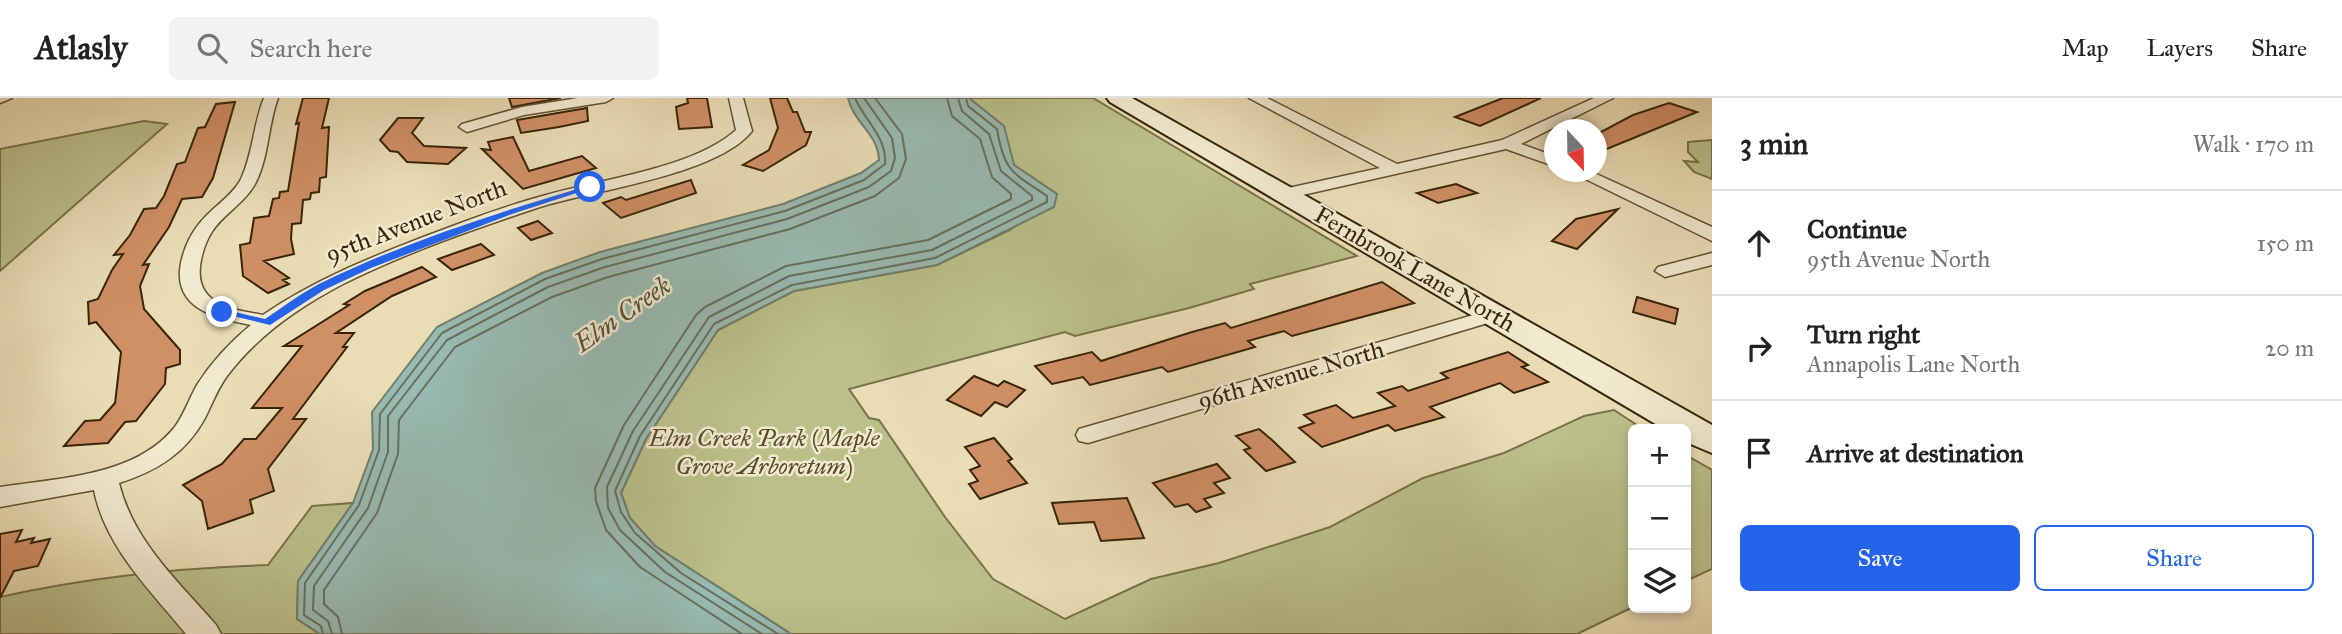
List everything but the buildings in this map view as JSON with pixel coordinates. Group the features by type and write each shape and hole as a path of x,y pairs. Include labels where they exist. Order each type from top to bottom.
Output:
{"street":[{"path":"266,323 211,308 196,297 187,283 189,267 204,229 239,194 249,180 264,112 271,98"},
{"path":"467,127 522,111 606,98"},
{"name":"95th Avenue North","path":"105,478 160,455 179,441 197,414 217,373 266,323 320,288 406,250 534,203 686,162 734,142 744,131 736,98"},
{"name":"Fernbrook Lane North","path":"1117,98 1712,441"},
{"path":"1256,98 1397,170"},
{"path":"1285,194 1507,144 1606,98"},
{"path":"1507,144 1544,157"},
{"path":"1602,182 1689,220 1712,235"},
{"path":"1665,271 1712,259"},
{"name":"96th Avenue North","path":"1088,435 1494,315"},
{"path":"0,497 105,478 106,490 124,534 205,634"}],"green space":[{"name":"Elm Creek Park (Maple Grove Arboretum)","path":"969,98 1093,98 1357,256 1250,284 1254,289 1189,308 1075,336 1065,332 849,389 869,418 879,420 945,517 993,579 1065,619 1151,579 1219,563 1330,527 1423,478 1504,453 1584,416 1614,410 1635,424 1628,424 1628,609 1577,634 791,634 655,546 630,518 621,493 646,439 718,330 794,291 937,265 1010,230 1057,194 1014,165 1003,126"},
{"path":"144,121 167,124 0,271 0,149"},
{"path":"1712,140 1712,179 1694,172 1684,161 1698,162 1688,152 1688,142"},
{"path":"1691,458 1712,470 1712,569 1691,579"},
{"path":"353,503 298,581 297,619 320,634 0,634 0,597 133,575 268,565 312,506"}],"water":[{"name":"Elm Creek","path":"848,98 969,98 1004,126 1014,165 1057,194 1054,207 937,265 794,291 718,330 646,439 621,493 630,518 655,546 791,634 320,634 297,619 298,581 353,503 373,449 372,412 437,327 542,273 600,252 783,204 861,173 879,160 878,151 855,115"}],"route":[{"path":"222,312 266,323 320,288 368,265 509,212 590,187"}]}
